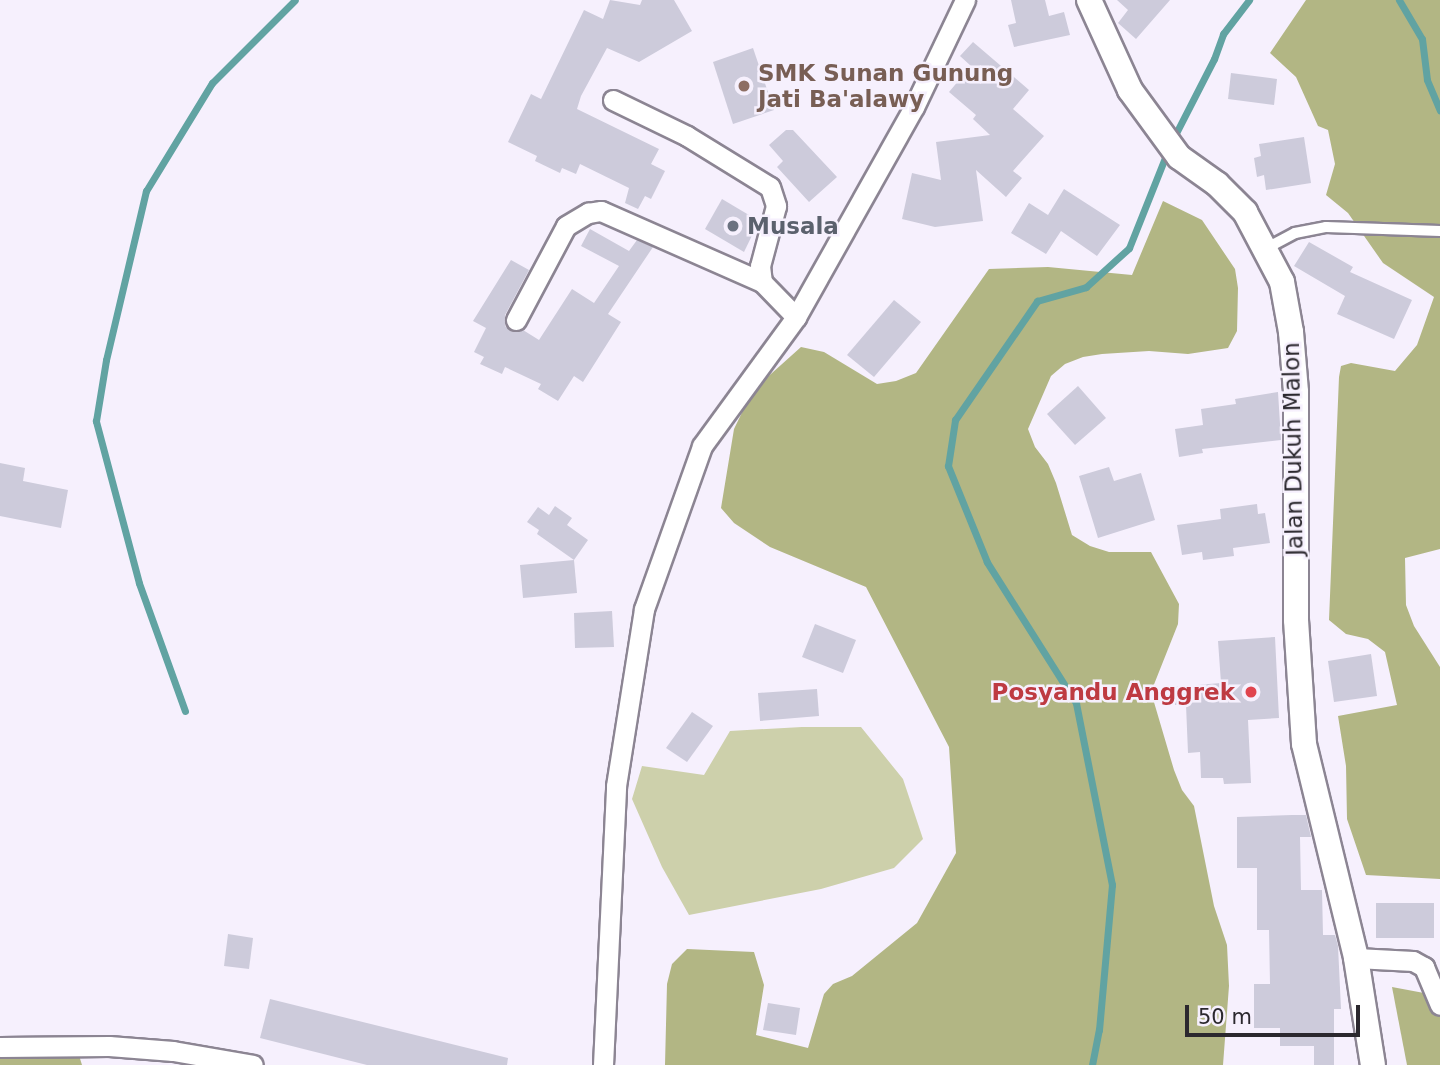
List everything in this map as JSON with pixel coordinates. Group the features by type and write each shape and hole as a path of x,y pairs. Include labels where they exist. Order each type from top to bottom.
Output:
{"street":[{"path":"603,1065 617,786 643,609 702,446 796,317 914,107 965,0"},
{"name":"Jalan Dukuh Malon","path":"1089,0 1130,90 1172,148 1217,184 1245,212 1282,282 1291,332 1296,392 1296,620 1304,744 1356,958 1373,1065"},
{"path":"612,100 687,136 770,187 776,206 760,265 762,282"},
{"path":"516,320 566,226 588,213 601,211 762,282 796,317"},
{"path":"1356,958 1413,961 1424,967 1440,1005"},
{"path":"0,1047 122,1047 173,1051 253,1065"}],"lane":[{"path":"1265,250 1294,233 1326,227 1440,231"}],"green space":[{"path":"1306,0 1440,0 1440,549 1405,558 1406,605 1414,626 1440,667 1440,879 1366,875 1347,819 1346,766 1338,716 1397,705 1385,652 1368,639 1346,634 1329,620 1339,377 1341,366 1351,363 1395,371 1417,345 1434,297 1383,263 1348,213 1326,195 1335,164 1328,130 1318,126 1296,77 1270,53"},
{"path":"1163,201 1202,220 1235,269 1238,288 1237,331 1228,348 1188,354 1149,351 1102,354 1065,364 1051,376 1028,429 1056,483 1072,535 1090,546 1109,552 1151,552 1179,604 1178,624 1151,692 1174,770 1182,790 1194,806 1214,906 1227,945 1229,986 1223,1065 665,1065 667,984 672,964 687,949 754,952 764,985 756,1035 808,1048 824,994 833,984 852,976 917,923 956,853 949,747 866,587 770,547 734,523 721,508 734,429 753,390 801,347 824,352 877,384 896,381 916,373 989,269 1048,267 1132,275"},
{"path":"861,727 903,779 923,839 894,868 821,889 689,915 662,867 632,799 642,766 704,775 730,731"},
{"path":"1392,987 1440,996 1440,1065 1407,1065"},
{"path":"0,1039 78,1052 82,1065 0,1065"}],"building":[{"path":"610,0 640,5 642,0 674,0 692,31 639,62 607,48 581,96 577,109 659,149 651,164 665,171 651,199 645,196 638,209 625,203 629,188 580,164 576,174 562,168 560,173 535,161 537,156 508,142 531,94 541,99 584,10 603,19"},
{"path":"1011,0 1045,0 1049,16 1064,12 1070,35 1014,47 1008,25 1016,23"},
{"path":"1117,0 1170,0 1136,39 1118,23 1128,10"},
{"path":"973,42 1029,90 1013,109 1044,136 1013,171 1022,178 1006,197 976,170 983,221 935,227 902,219 912,173 941,180 936,142 990,135 973,119 976,115 949,92 971,66 960,56"},
{"name":"SMK Sunan Gunung Jati Ba'alawy","path":"753,48 774,110 733,124 713,62"},
{"path":"1231,73 1277,79 1274,105 1228,99"},
{"path":"786,130 793,130 837,177 809,202 777,167 783,161 769,145"},
{"path":"1304,137 1311,183 1266,190 1264,175 1257,177 1254,158 1261,156 1259,144"},
{"path":"1064,189 1120,225 1097,256 1061,231 1046,254 1011,233 1029,203 1048,215"},
{"name":"Musala","path":"722,199 759,221 744,252 705,229"},
{"path":"590,229 629,251 637,240 653,247 608,314 621,322 583,382 574,376 558,401 538,389 541,384 505,367 502,374 480,364 484,357 474,352 486,328 473,321 511,260 529,270 505,315 505,326 511,331 523,330 539,340 572,289 594,303 619,266 581,246"},
{"path":"1309,242 1353,267 1350,272 1412,300 1394,339 1337,314 1345,296 1294,266"},
{"path":"894,300 921,322 874,377 847,355"},
{"path":"1078,386 1106,418 1075,445 1047,414"},
{"path":"1278,392 1281,440 1202,449 1203,453 1179,457 1175,429 1203,425 1201,409 1236,404 1235,399"},
{"path":"0,463 25,468 23,481 68,490 61,528 0,516"},
{"path":"1109,467 1114,481 1141,473 1155,520 1098,538 1079,476"},
{"path":"1257,504 1258,514 1265,513 1270,543 1233,548 1234,556 1203,560 1202,552 1182,555 1177,525 1221,519 1220,509"},
{"path":"555,506 572,518 567,525 588,540 574,560 537,534 539,530 527,522 538,507 549,515"},
{"path":"574,560 577,593 523,598 520,565"},
{"path":"612,611 614,647 575,648 574,613"},
{"path":"815,624 856,640 843,673 802,657"},
{"path":"1275,637 1279,718 1248,720 1251,783 1224,784 1223,778 1201,778 1200,752 1188,753 1186,705 1175,705 1173,687 1221,683 1218,641"},
{"path":"1371,654 1377,696 1334,702 1328,661"},
{"path":"817,689 819,716 760,721 758,693"},
{"path":"692,712 713,726 687,762 666,748"},
{"path":"1306,815 1311,837 1300,837 1301,890 1322,890 1323,935 1335,935 1338,946 1341,1009 1334,1009 1334,1065 1314,1065 1314,1046 1280,1046 1280,1028 1254,1028 1254,984 1270,984 1269,930 1257,930 1257,868 1237,868 1237,817"},
{"path":"1376,903 1434,903 1434,938 1376,938"},
{"path":"228,934 253,938 249,969 224,966"},
{"path":"270,999 508,1058 507,1065 367,1065 260,1038"},
{"path":"768,1003 800,1008 796,1035 763,1030"}],"waterway":[{"path":"185,711 139,583 96,421 106,360 146,191 212,83 295,0"},
{"path":"1173,139 1214,59 1223,34 1249,0"},
{"path":"1399,0 1422,39 1427,80 1440,110"},
{"path":"1092,1065 1099,1030 1112,885 1076,703 987,562 948,466 955,420 1037,301 1086,287 1129,248 1168,150"}],"place":[{"name":"SMK Sunan Gunung Jati Ba'alawy","path":"744,86"},
{"name":"Musala","path":"733,226"},
{"name":"Posyandu Anggrek","path":"1251,692"}]}
